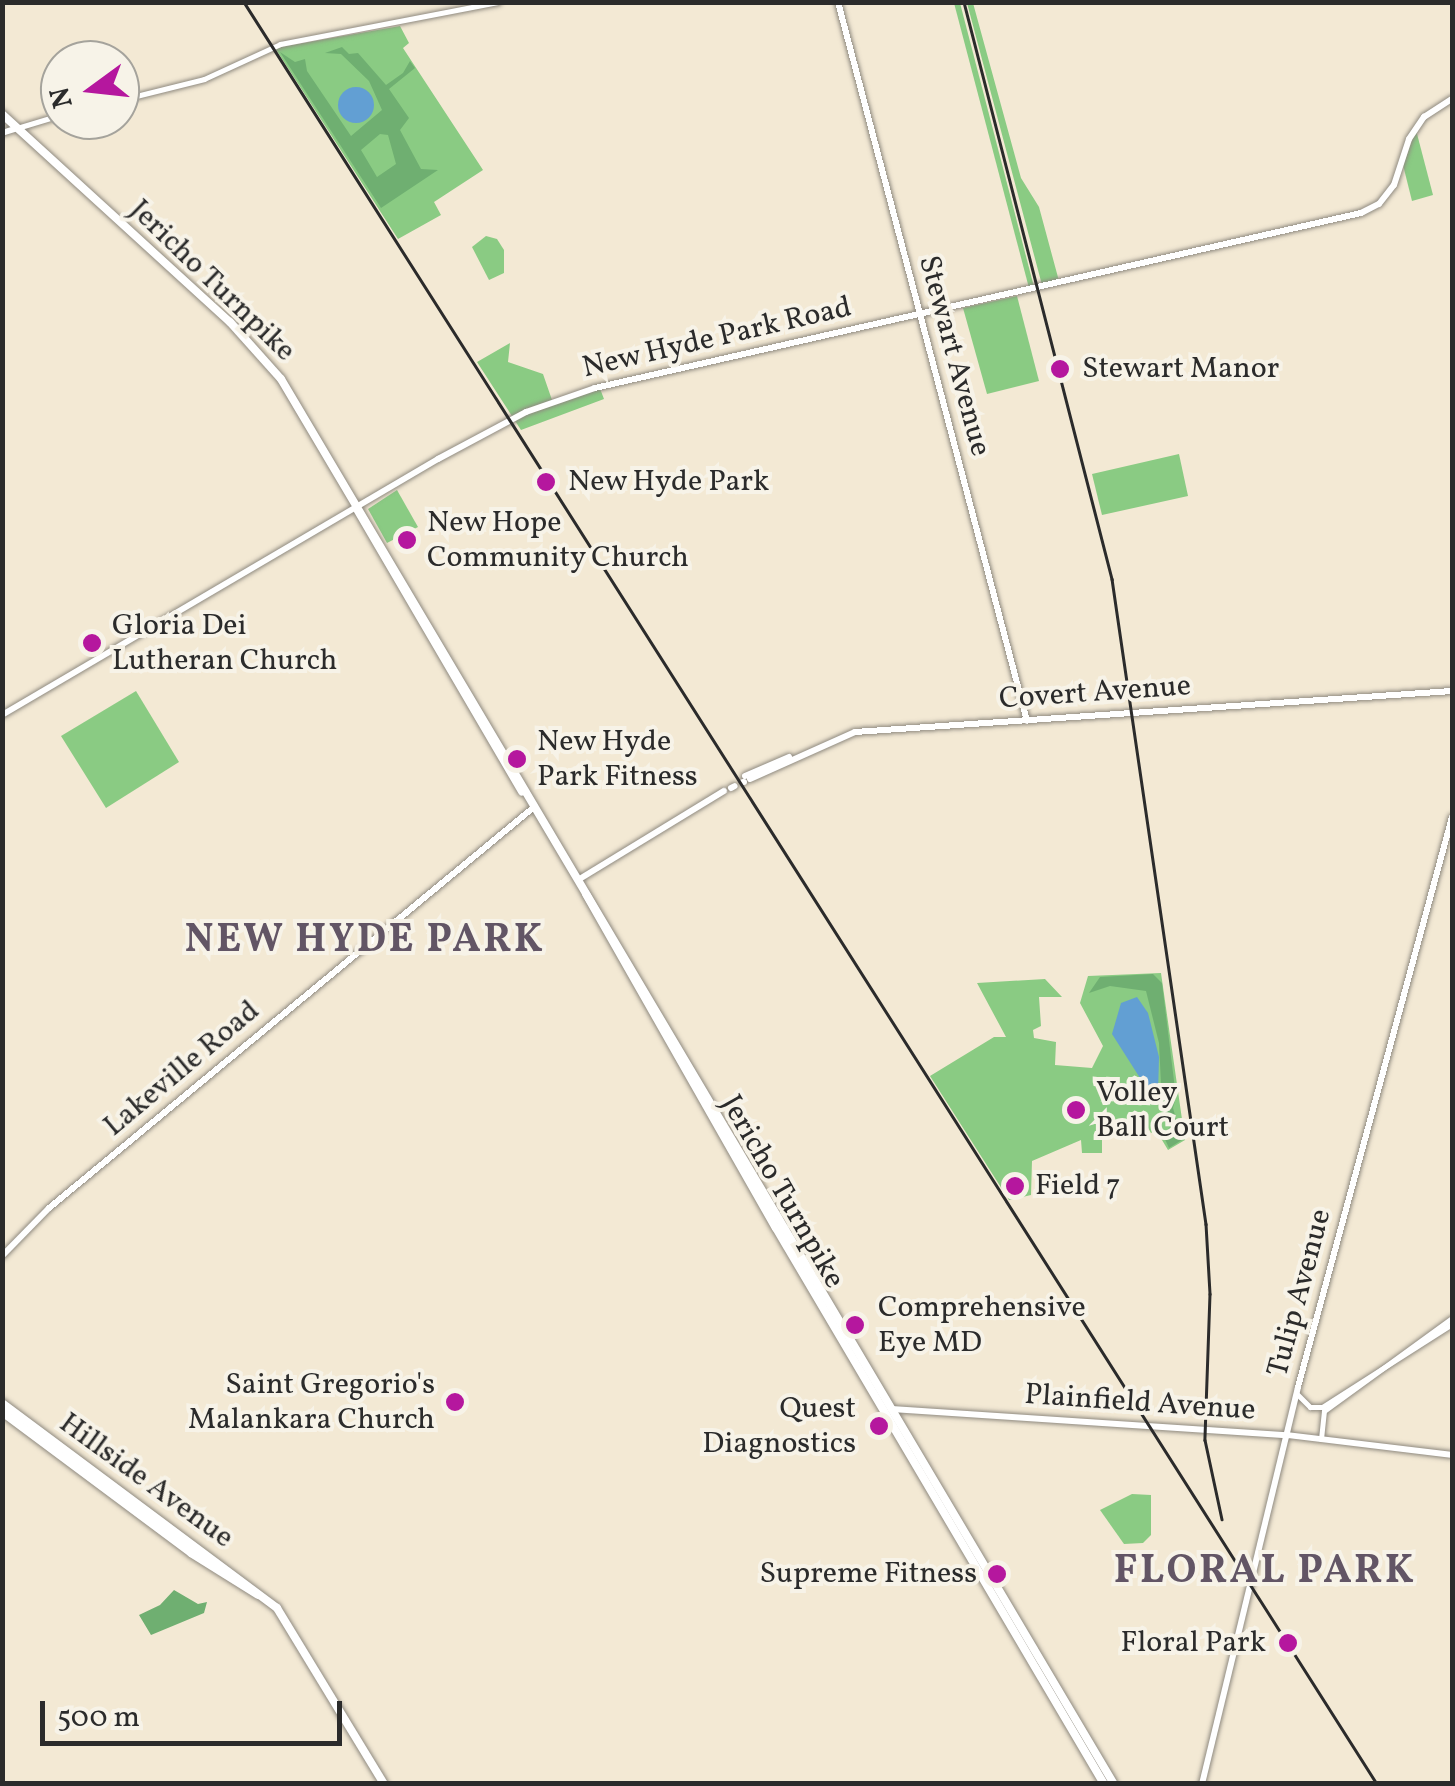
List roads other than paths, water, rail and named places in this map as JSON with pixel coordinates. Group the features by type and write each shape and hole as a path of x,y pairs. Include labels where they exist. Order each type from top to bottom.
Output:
{"main road":[{"name":"Stewart Avenue","path":"838,2 1027,721"},
{"name":"New Hyde Park Road","path":"2,715 498,425 566,397 1361,213 1378,204 1394,184 1410,140 1424,117 1452,98"},
{"name":"Jericho Turnpike","path":"2,114 269,362 534,807"},
{"path":"2,133 17,128"},
{"name":"Jericho Turnpike","path":"357,507 463,694 586,893 586,900 812,1269 889,1409"},
{"name":"Covert Avenue","path":"578,880 738,784 853,732 1452,691"},
{"path":"463,694 475,703"},
{"name":"Lakeville Road","path":"2,1256 49,1208 534,807"},
{"name":"Tulip Avenue","path":"1202,1784 1297,1392 1452,817"},
{"name":"Jericho Turnpike","path":"624,961 780,1234 889,1409 1099,1767"},
{"path":"780,1234 807,1270 812,1269"},
{"name":"Hillside Avenue","path":"2,1403 262,1596 286,1621 384,1784"},
{"name":"Plainfield Avenue","path":"889,1409 1287,1435 1452,1455"},
{"name":"Hillside Avenue","path":"2,1412 191,1553 262,1596"},
{"path":"1099,1767 1104,1784"},
{"path":"1099,1767 1114,1784"}],"street":[{"path":"140,95 209,77 280,44 498,2"},
{"path":"17,128 40,121"},
{"path":"1297,1392 1304,1404 1323,1409 1452,1321"},
{"path":"1322,1439 1323,1409"}],"water":[{"path":"356,87 369,92 374,105 369,118 356,123 343,118 338,105 343,92"},
{"path":"1137,997 1148,1013 1159,1057 1158,1095 1147,1089 1112,1034 1121,1003"}],"railway":[{"path":"244,2 1377,1784"},
{"path":"964,2 1112,579 1206,1224 1210,1294 1205,1440 1222,1519"}],"place":[{"name":"Stewart Manor","path":"1060,369"},
{"name":"New Hyde Park","path":"546,482"},
{"name":"New Hope Community Church","path":"407,540"},
{"name":"Gloria Dei Lutheran Church","path":"92,643"},
{"name":"New Hyde Park Fitness","path":"517,759"},
{"name":"Volley Ball Court","path":"1076,1110"},
{"name":"Field 7","path":"1015,1186"},
{"name":"Comprehensive Eye MD","path":"855,1325"},
{"name":"Saint Gregorio's Malankara Church","path":"455,1402"},
{"name":"Quest Diagnostics","path":"879,1426"},
{"name":"Supreme Fitness","path":"997,1574"},
{"name":"Floral Park","path":"1288,1643"}],"district":[{"name":"NEW HYDE PARK","path":"365,941"},
{"name":"FLORAL PARK","path":"1265,1572"}]}
